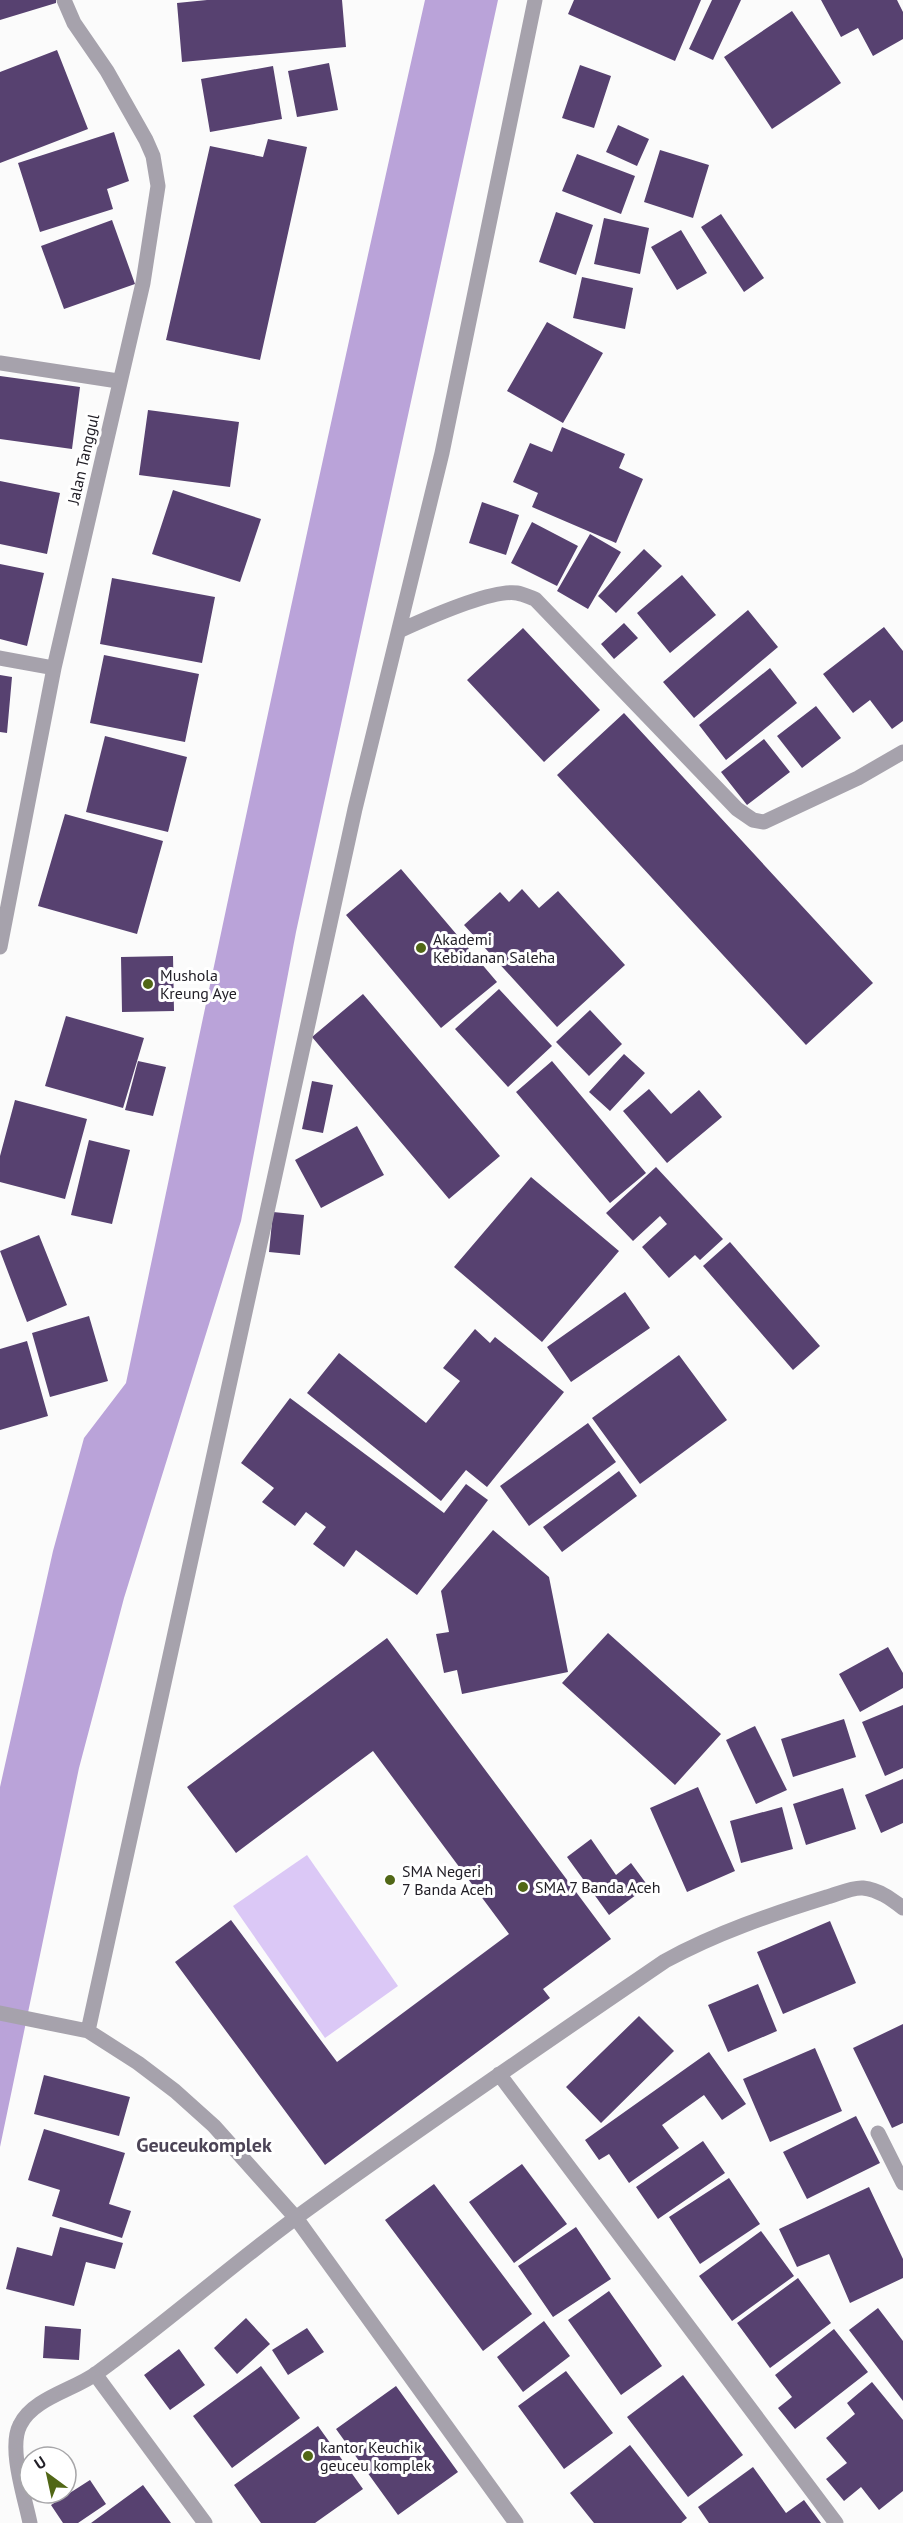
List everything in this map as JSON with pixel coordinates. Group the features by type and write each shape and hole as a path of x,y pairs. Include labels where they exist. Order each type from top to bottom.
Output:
{"street":[{"name":"Jalan Tanggul","path":"0,947 54,668 142,283 157,204 156,169 146,140 107,71 74,23 64,0"},
{"path":"88,2031 356,809 442,453 535,0"},
{"path":"0,363 118,381"},
{"path":"399,632 448,609 502,594 517,593 535,599 737,809 753,820 764,822 858,778 903,752"},
{"path":"0,658 54,668"},
{"path":"30,2523 15,2448 20,2425 39,2405 95,2374 296,2218 499,2074 665,1961 718,1936 800,1905 860,1888 876,1890 903,1908"},
{"path":"0,2013 88,2031 138,2063 175,2091 206,2119 296,2218 516,2523"},
{"path":"499,2074 836,2523"},
{"path":"878,2133 903,2183"},
{"path":"95,2374 205,2523"}],"shaded area":[{"path":"425,0 498,0 296,932 241,1221 124,1598 79,1768 0,2147 0,1787 53,1551 84,1438 126,1383 273,691"},
{"path":"307,1855 398,1986 325,2038 233,1906"}],"building":[{"path":"0,0 56,0 56,3 0,20"},
{"path":"207,0 342,0 346,47 182,62 177,3"},
{"path":"574,0 701,0 675,61 568,14"},
{"path":"712,0 741,0 713,60 689,49"},
{"path":"821,0 897,0 903,12 903,39 873,56 858,28 841,37"},
{"path":"792,11 841,83 772,129 724,57"},
{"path":"57,50 88,129 0,163 0,72"},
{"path":"329,63 338,110 297,117 288,71"},
{"path":"580,65 611,76 594,128 562,118"},
{"path":"273,66 282,119 210,132 201,79"},
{"path":"618,125 649,139 637,166 606,152"},
{"path":"114,132 129,181 107,189 113,209 40,232 18,163"},
{"path":"268,139 307,147 260,360 166,340 210,146 263,157"},
{"path":"660,150 709,165 693,218 644,202"},
{"path":"577,154 635,176 621,214 562,191"},
{"path":"556,212 593,225 576,275 539,262"},
{"path":"721,214 764,278 744,292 701,227"},
{"path":"604,218 649,228 640,274 594,264"},
{"path":"112,220 135,284 64,309 41,246"},
{"path":"681,230 707,273 677,290 651,247"},
{"path":"582,277 633,288 625,329 573,318"},
{"path":"547,322 603,353 563,423 507,391"},
{"path":"0,376 80,387 72,449 0,439"},
{"path":"148,410 239,422 230,487 139,475"},
{"path":"562,427 625,454 619,468 643,479 616,543 532,507 538,493 513,482 530,443 552,452"},
{"path":"0,481 60,493 47,554 0,544"},
{"path":"173,490 261,519 240,582 152,554"},
{"path":"482,502 519,515 506,555 469,543"},
{"path":"532,522 578,546 557,586 511,563"},
{"path":"590,534 621,552 588,609 557,591"},
{"path":"644,549 662,566 616,613 598,596"},
{"path":"0,564 44,573 27,646 0,639"},
{"path":"682,575 716,615 670,653 637,613"},
{"path":"112,578 215,597 202,663 100,644"},
{"path":"748,610 778,647 694,718 663,682"},
{"path":"624,623 638,638 614,659 601,644"},
{"path":"884,627 903,651 903,721 892,729 870,700 853,713 823,674"},
{"path":"523,628 600,710 544,762 467,680"},
{"path":"104,655 199,674 185,742 90,723"},
{"path":"770,668 797,703 726,760 699,725"},
{"path":"0,675 12,677 7,733 0,732"},
{"path":"816,706 841,738 802,768 777,736"},
{"path":"624,713 873,983 806,1045 557,775"},
{"path":"105,736 187,757 168,832 86,812"},
{"path":"764,739 790,772 747,805 721,772"},
{"path":"65,814 163,841 137,934 38,906"},
{"name":"Akademi Kebidanan Saleha","path":"401,869 497,982 441,1028 346,915"},
{"path":"522,889 539,908 558,891 625,965 557,1027 464,925 500,892 509,902"},
{"name":"Mushola Kreung Aye","path":"173,956 174,1011 122,1012 121,957"},
{"path":"499,989 552,1046 508,1087 455,1029"},
{"path":"363,994 500,1156 449,1199 312,1037"},
{"path":"590,1010 622,1044 589,1076 556,1042"},
{"path":"66,1016 144,1038 123,1108 45,1086"},
{"path":"624,1054 645,1073 610,1111 589,1092"},
{"path":"138,1061 166,1067 153,1116 125,1110"},
{"path":"552,1061 646,1173 610,1203 516,1092"},
{"path":"312,1081 333,1085 323,1133 302,1129"},
{"path":"649,1089 671,1114 699,1090 722,1117 667,1163 623,1111"},
{"path":"15,1100 87,1119 65,1199 0,1182 0,1156"},
{"path":"357,1126 384,1175 321,1208 295,1160"},
{"path":"89,1140 130,1150 112,1224 71,1215"},
{"path":"656,1167 723,1239 700,1260 695,1255 669,1278 642,1247 667,1224 660,1216 633,1241 606,1213"},
{"path":"531,1177 619,1251 542,1342 454,1267"},
{"path":"273,1212 304,1215 300,1255 269,1252"},
{"path":"39,1235 67,1305 27,1322 0,1251"},
{"path":"730,1242 820,1346 793,1370 703,1266"},
{"path":"625,1292 650,1328 571,1382 547,1347"},
{"path":"89,1316 108,1381 50,1397 32,1333"},
{"path":"475,1329 490,1343 495,1337 564,1392 487,1487 466,1470 441,1501 307,1393 339,1353 426,1423 460,1381 443,1368"},
{"path":"27,1341 48,1416 0,1430 0,1349"},
{"path":"679,1355 727,1420 640,1484 592,1418"},
{"path":"290,1398 444,1513 466,1484 488,1500 417,1595 356,1550 344,1567 313,1544 326,1527 306,1512 295,1526 262,1502 274,1488 241,1463"},
{"path":"588,1423 616,1462 529,1526 500,1486"},
{"path":"619,1471 637,1496 562,1552 543,1527"},
{"path":"493,1530 549,1577 568,1672 462,1694 457,1670 444,1673 436,1634 449,1632 441,1591"},
{"path":"608,1633 721,1734 675,1785 562,1683"},
{"name":"SMA 7 Banda Aceh","path":"387,1638 611,1939 543,1989 550,1998 325,2165 175,1962 231,1920 337,2062 509,1934 373,1751 236,1853 187,1787"},
{"path":"888,1647 903,1673 903,1688 860,1712 839,1674"},
{"path":"903,1705 903,1768 885,1776 862,1722"},
{"path":"844,1719 856,1757 793,1777 781,1739"},
{"path":"755,1726 787,1790 756,1804 726,1740"},
{"path":"903,1779 903,1823 881,1833 865,1795"},
{"path":"698,1787 735,1871 687,1892 650,1808"},
{"path":"843,1788 856,1829 806,1845 793,1804"},
{"path":"782,1807 793,1849 741,1863 730,1821"},
{"path":"591,1839 616,1875 631,1863 648,1886 609,1915 567,1857"},
{"path":"830,1921 856,1983 783,2014 757,1952"},
{"path":"758,1984 777,2031 728,2052 708,2005"},
{"path":"639,2016 674,2051 601,2123 566,2087"},
{"path":"903,2024 903,2123 892,2128 853,2048"},
{"path":"815,2048 842,2111 770,2142 743,2079"},
{"path":"709,2052 746,2104 722,2120 704,2095 662,2125 679,2148 629,2183 609,2154 599,2160 585,2140"},
{"path":"44,2075 130,2097 119,2136 34,2114"},
{"path":"856,2116 880,2163 807,2199 783,2152"},
{"path":"44,2129 125,2153 109,2204 131,2211 122,2238 52,2216 60,2190 28,2180"},
{"path":"703,2141 725,2173 658,2219 636,2187"},
{"path":"522,2164 567,2224 514,2263 469,2202"},
{"path":"729,2178 760,2224 700,2264 669,2217"},
{"path":"434,2184 532,2314 483,2351 385,2220"},
{"path":"869,2187 903,2259 903,2278 850,2303 829,2254 797,2267 779,2229"},
{"path":"60,2227 123,2243 115,2269 86,2262 74,2306 6,2289 17,2247 52,2256"},
{"path":"576,2227 611,2279 553,2317 518,2266"},
{"path":"761,2231 794,2276 732,2321 699,2276"},
{"path":"798,2278 831,2323 770,2368 737,2323"},
{"path":"609,2291 662,2366 621,2395 568,2320"},
{"path":"878,2308 903,2341 903,2401 849,2330"},
{"path":"246,2318 270,2344 237,2374 214,2348"},
{"path":"544,2321 570,2356 523,2392 497,2357"},
{"path":"45,2326 81,2329 79,2360 43,2358"},
{"path":"307,2328 324,2352 288,2375 272,2350"},
{"path":"834,2329 868,2372 795,2429 778,2408 792,2397 775,2375"},
{"path":"179,2349 205,2385 170,2410 144,2375"},
{"path":"261,2366 300,2418 232,2468 193,2416"},
{"path":"566,2371 613,2433 564,2469 518,2406"},
{"path":"683,2375 743,2455 688,2497 627,2417"},
{"path":"872,2382 903,2420 903,2491 879,2510 861,2487 844,2501 826,2479 847,2463 826,2438 855,2414 847,2403"},
{"path":"396,2386 458,2472 398,2515 336,2429"},
{"name":"kantor Keuchik geuceu komplek","path":"318,2426 363,2489 315,2523 261,2523 234,2485"},
{"path":"630,2445 687,2518 681,2523 594,2523 570,2493"},
{"path":"753,2467 786,2513 804,2500 821,2523 709,2523 698,2507"},
{"path":"90,2480 106,2504 78,2523 63,2523 51,2505 78,2505 78,2488"},
{"path":"143,2485 171,2523 91,2523"}],"place":[{"name":"Akademi Kebidanan Saleha","path":"421,948"},
{"name":"Mushola Kreung Aye","path":"148,984"},
{"name":"SMA Negeri 7 Banda Aceh","path":"390,1880"},
{"name":"SMA 7 Banda Aceh","path":"523,1887"},
{"name":"kantor Keuchik geuceu komplek","path":"308,2456"}],"district":[{"name":"Geuceukomplek","path":"204,2145"}]}
